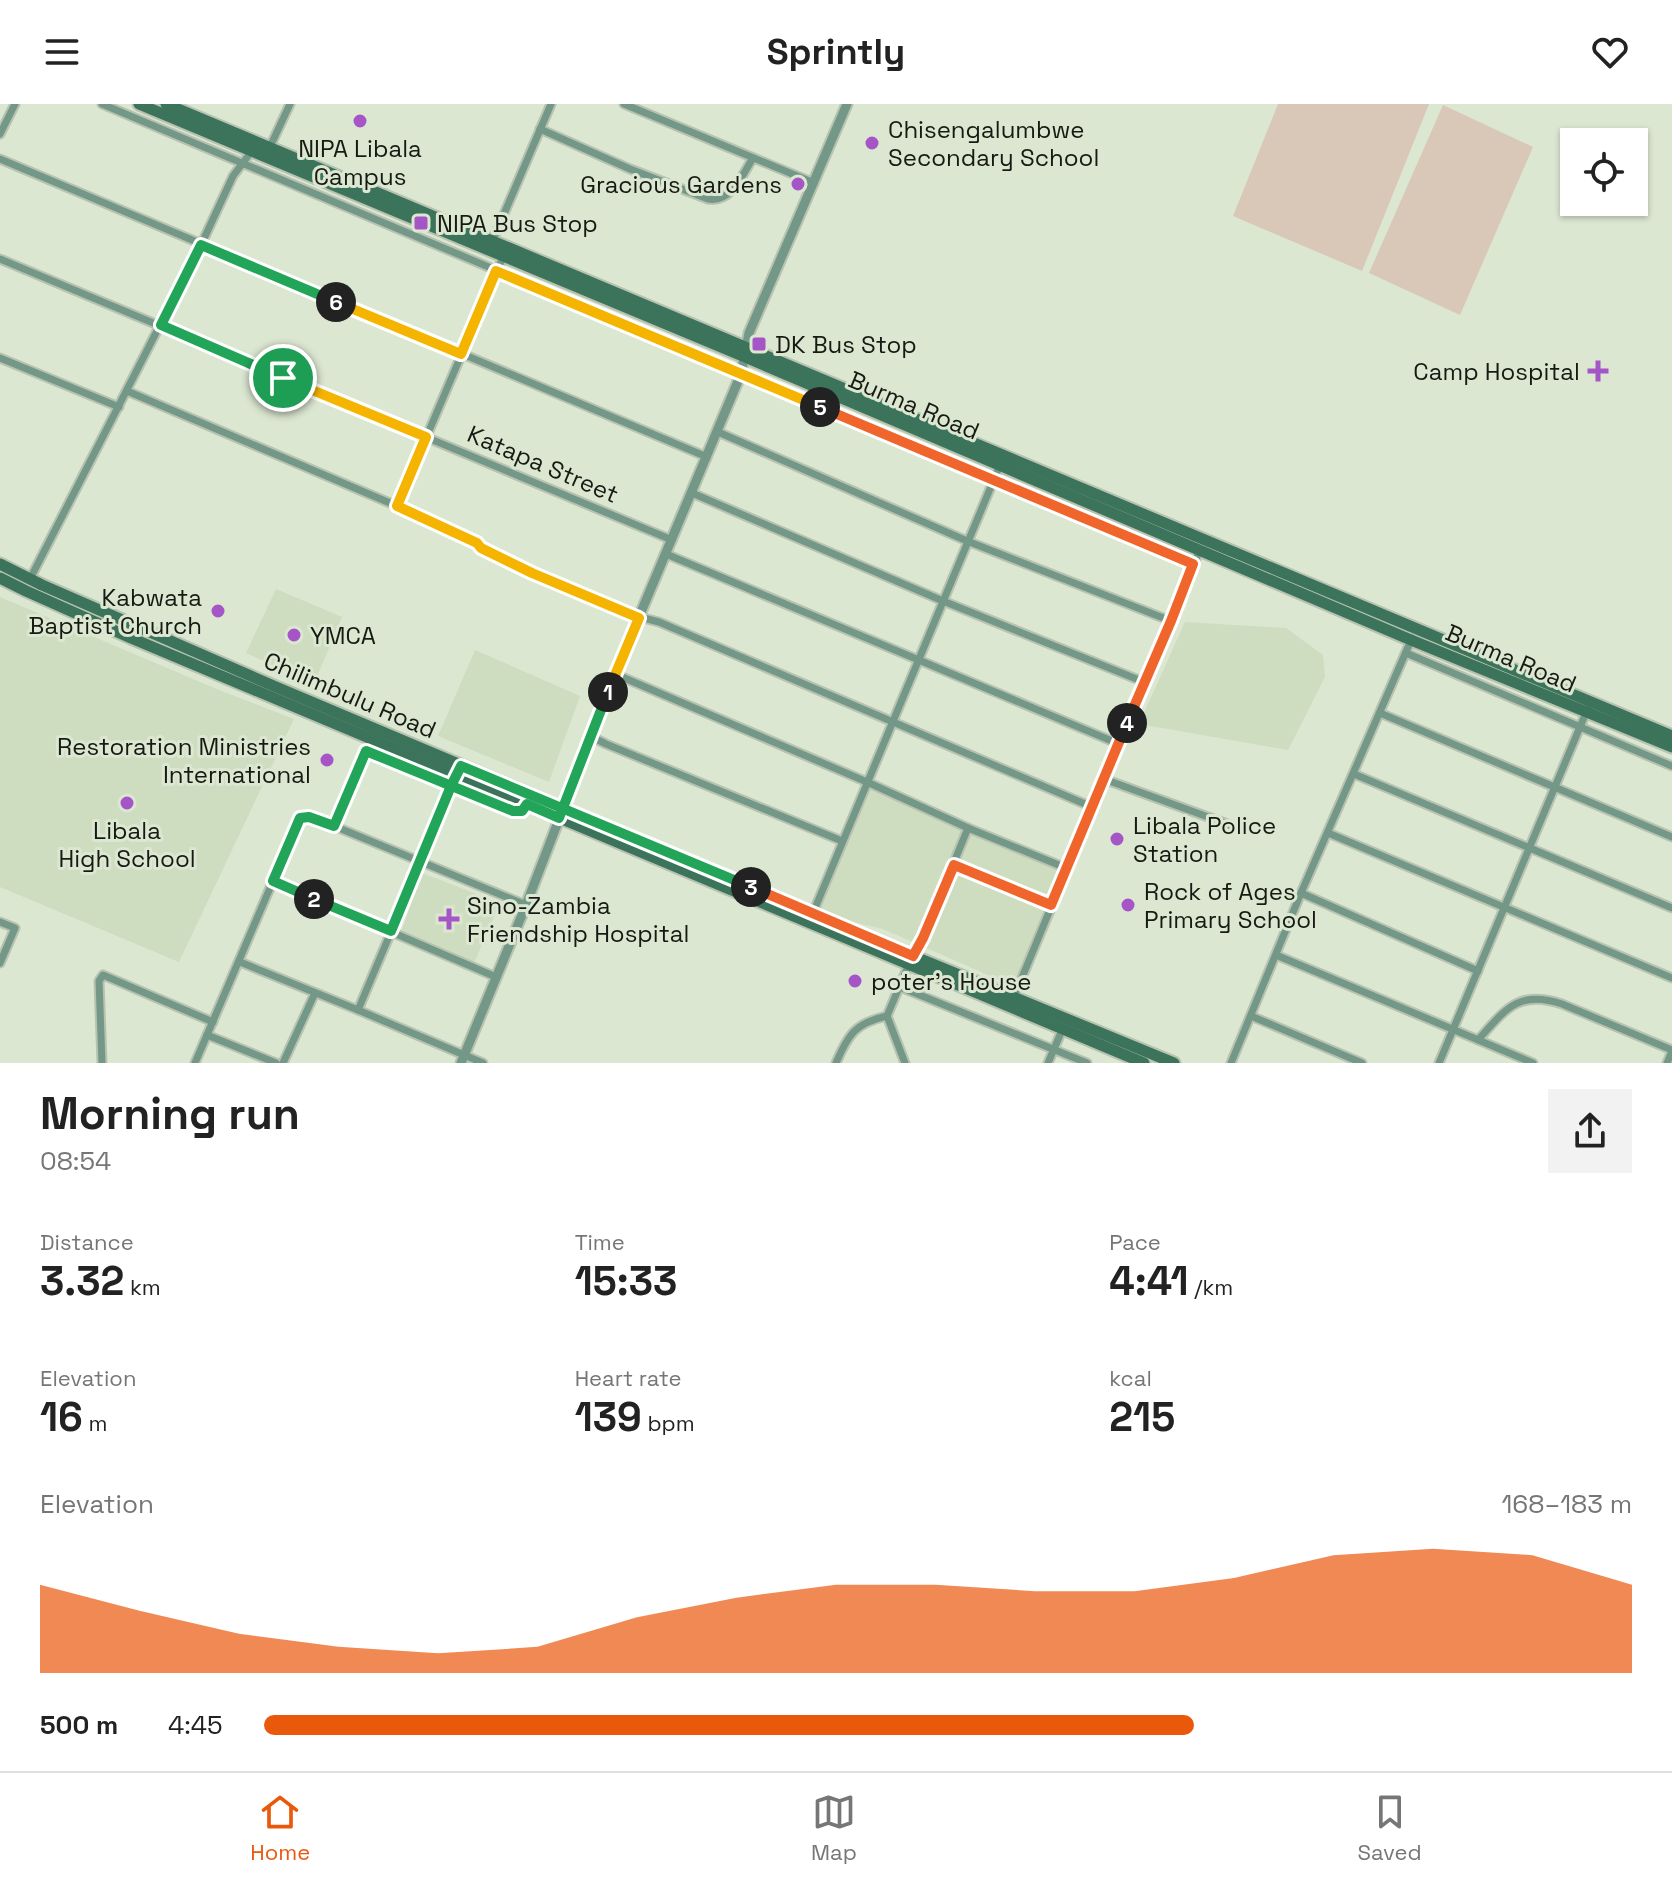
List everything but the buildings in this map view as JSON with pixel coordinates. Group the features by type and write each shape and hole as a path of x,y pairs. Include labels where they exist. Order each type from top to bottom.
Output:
{"main road":[{"name":"Burma Road","path":"139,104 251,152 268,153"},
{"name":"Burma Road","path":"166,104 268,153 1414,634 1672,747"},
{"name":"Burma Road","path":"490,246 503,257 746,352"},
{"name":"Chilimbulu Road","path":"0,564 373,733 911,960 1144,1063"},
{"name":"Chilimbulu Road","path":"0,578 131,638 373,733"},
{"name":"Burma Road","path":"1588,708 1672,736"},
{"name":"Chilimbulu Road","path":"459,770 527,804 560,813 813,913 911,960 1014,997 1174,1063"}],"street":[{"path":"0,134 15,104"},
{"path":"102,104 1193,564"},
{"path":"268,153 290,104"},
{"path":"490,246 551,104"},
{"path":"624,104 814,183"},
{"path":"463,1059 615,674 741,374 749,333 847,104"},
{"path":"540,129 630,169 716,201 730,193 753,158"},
{"path":"30,579 161,325 233,176 251,152"},
{"path":"0,159 707,457"},
{"path":"397,506 503,257"},
{"name":"Katapa Street","path":"0,259 672,540"},
{"path":"0,358 119,407"},
{"path":"127,391 397,506 477,543 481,548 532,573 639,618 659,622 1092,807"},
{"path":"718,432 967,541 1171,621"},
{"path":"813,913 1002,460"},
{"path":"692,493 943,601 1144,682"},
{"path":"1014,997 1202,545"},
{"path":"666,554 1119,744"},
{"path":"1231,1063 1414,634"},
{"path":"1406,653 1672,766"},
{"path":"615,674 1066,868"},
{"path":"1439,1063 1588,708"},
{"path":"1380,713 1672,837"},
{"path":"334,826 373,733"},
{"path":"590,736 842,841"},
{"path":"366,751 513,811 522,811 527,804"},
{"path":"358,1010 459,770"},
{"path":"1354,774 1672,908"},
{"path":"1104,779 1230,825"},
{"path":"195,1063 300,818 309,817 334,826 526,905"},
{"path":"905,1063 887,1016 968,828"},
{"path":"1328,833 1672,978"},
{"path":"954,865 1051,905"},
{"path":"273,881 496,977"},
{"path":"1301,893 1478,971"},
{"path":"0,922 15,928 0,963"},
{"path":"1276,955 1533,1063"},
{"path":"240,962 358,1010 463,1059 483,1063"},
{"path":"102,1063 100,976 213,1022"},
{"path":"900,987 1087,1063"},
{"path":"283,1063 315,993"},
{"path":"1478,1040 1508,1007 1520,1001 1543,1000 1562,1004 1672,1050 1667,1063"},
{"path":"836,1063 856,1028 887,1016"},
{"path":"1251,1016 1362,1063"},
{"path":"1048,1063 1063,1028"},
{"path":"207,1035 276,1063"}],"shaded area":[{"path":"1278,104 1429,104 1362,271 1233,216"},
{"path":"1443,105 1533,147 1460,315 1369,273"},
{"name":"YMCA","path":"276,589 342,617 314,684 246,653"},
{"name":"Libala High School","path":"0,597 294,719 179,962 0,887"},
{"path":"1185,622 1286,628 1323,655 1325,677 1288,750 1139,724"},
{"path":"475,650 580,696 549,782 438,736"},
{"path":"867,782 968,828 967,833 1072,875 1022,990 883,929 813,913"},
{"name":"Sino-Zambia Friendship Hospital","path":"422,873 500,903 474,963 400,935"}],"place":[{"name":"NIPA Libala Campus","path":"360,121"},
{"name":"Chisengalumbwe Secondary School","path":"872,143"},
{"name":"Gracious Gardens","path":"798,184"},
{"name":"NIPA Bus Stop","path":"421,223"},
{"name":"DK Bus Stop","path":"759,344"},
{"name":"Camp Hospital","path":"1598,371"},
{"name":"Kabwata Baptist Church","path":"218,611"},
{"name":"YMCA","path":"294,635"},
{"name":"Restoration Ministries International","path":"327,760"},
{"name":"Libala High School","path":"127,803"},
{"name":"Libala Police Station","path":"1117,839"},
{"name":"Rock of Ages Primary School","path":"1128,905"},
{"name":"Sino-Zambia Friendship Hospital","path":"449,919"},
{"name":"poter's House","path":"855,981"}],"route":[{"path":"283,378 161,325 201,245 461,354 496,271 1193,564 1051,905 954,865 913,956 562,807 461,766 451,786 391,931 273,881 300,818 309,817 334,826 366,751 451,786 513,811 522,811 527,804 559,818 562,807 590,736 639,618 532,573 481,548 477,543 397,506 426,437 283,378"}]}
